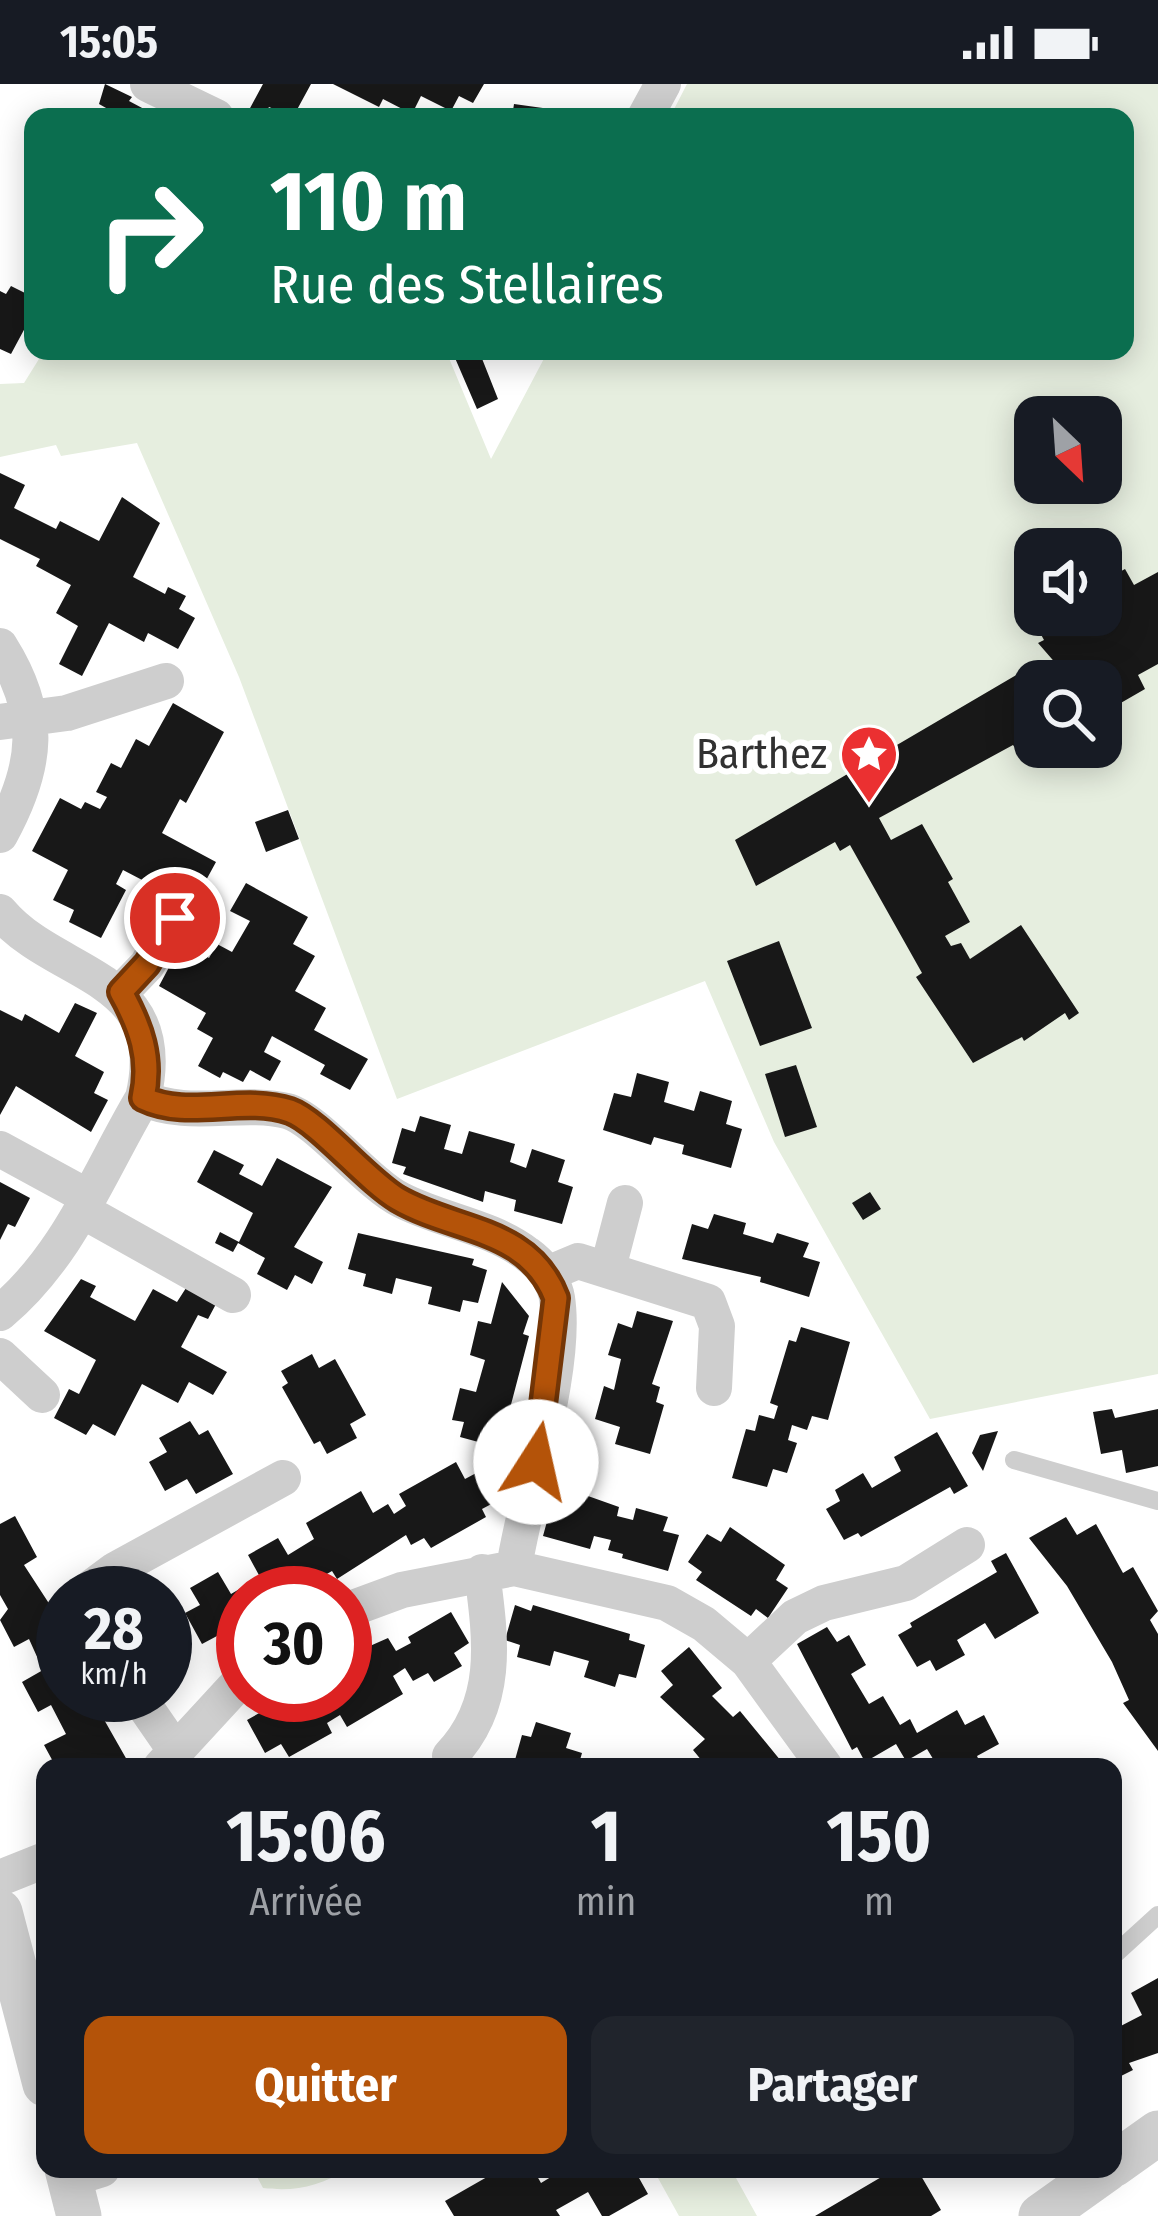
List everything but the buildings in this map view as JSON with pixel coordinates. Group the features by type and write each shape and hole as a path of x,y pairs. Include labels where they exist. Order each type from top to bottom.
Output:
{"street":[{"path":"148,84 197,108"},
{"path":"0,646 21,680 15,719 22,796 0,835"},
{"path":"15,719 67,713 166,682"},
{"path":"0,912 15,930 121,992 139,1024 146,1052 143,1098 86,1204 39,1280 0,1313"},
{"path":"121,992 147,964 175,918"},
{"path":"143,1098 169,1107 245,1105 293,1112 398,1199 500,1237 547,1274 556,1298 556,1336 543,1433 498,1570 490,1684 474,1732 450,1756"},
{"path":"0,1149 233,1294"},
{"path":"608,1268 626,1203"},
{"path":"547,1274 578,1261 708,1303 718,1326 714,1388"},
{"path":"0,1356 42,1396"},
{"path":"122,1566 283,1478"},
{"path":"748,1661 795,1618 824,1603 906,1583 967,1545"},
{"path":"372,1601 498,1570 667,1604 704,1624 748,1661 818,1758"},
{"path":"169,1758 216,1707"},
{"path":"150,1722 168,1758"},
{"path":"0,1878 36,1864"},
{"path":"0,1912 36,2050"},
{"path":"1122,2156 1158,2133"},
{"path":"1041,2216 1090,2178"}],"lane":[{"path":"1014,1460 1158,1501"},
{"path":"1122,1948 1158,1915"}],"green space":[{"path":"687,84 1158,84 1158,1374 930,1419 774,1142 705,981 397,1099 239,677 137,443 61,456 56,445 0,457 0,384 24,383 38,360 450,360 491,459 543,360 1134,360 1134,108 675,108"},
{"path":"258,2178 329,2178 297,2188 263,2188"},
{"path":"658,2178 736,2178 757,2216 679,2216"}],"place":[{"name":"Barthez","path":"869,805"}],"route":[{"path":"175,918 147,964 121,992 139,1024 146,1052 148,1077 143,1098 169,1107 245,1105 293,1112 398,1199 500,1237 529,1255 547,1274 556,1298 556,1336 536,1462"}]}
